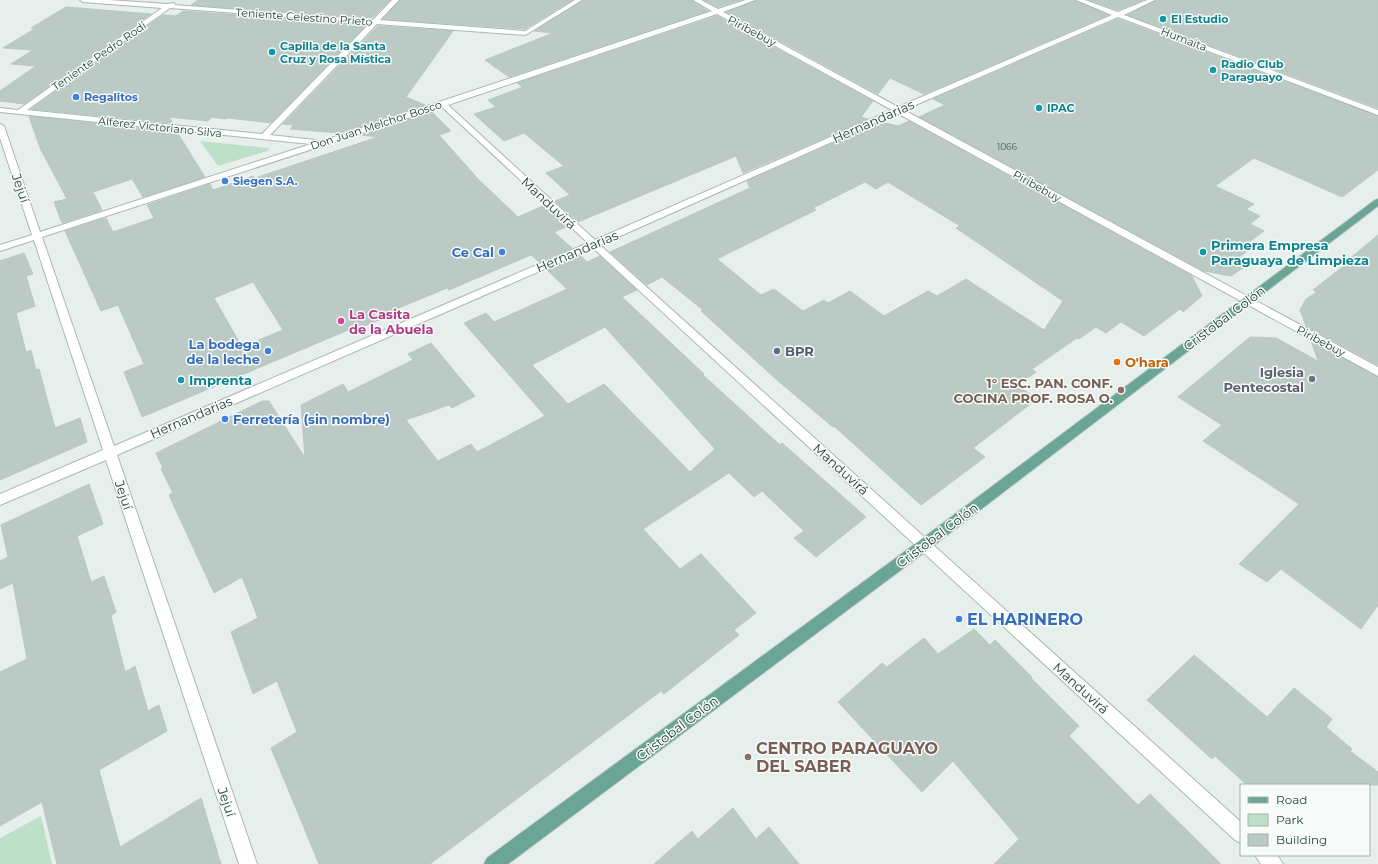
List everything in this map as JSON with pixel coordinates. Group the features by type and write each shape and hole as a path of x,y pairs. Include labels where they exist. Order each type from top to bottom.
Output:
{"main road":[{"name":"Cristobal Colón","path":"493,864 924,545 1378,202"}],"street":[{"name":"Teniente Celestino Prieto","path":"83,0 525,33 579,0"},
{"name":"Teniente Pedro Rodi","path":"20,112 179,0"},
{"path":"264,137 396,0"},
{"name":"Piribebuy","path":"696,0 1378,372"},
{"name":"Don Juan Melchor Bosco","path":"0,248 443,104 752,0"},
{"name":"Humaita","path":"1079,0 1378,113"},
{"name":"Hernandarias","path":"0,500 594,244 1152,0"},
{"name":"Manduvirá","path":"443,104 594,244 1240,833"},
{"name":"Alferez Victoriano Silva","path":"0,110 321,143"},
{"name":"Jejuí","path":"0,126 248,864"},
{"path":"1265,856 1274,864"}],"green space":[{"path":"200,141 269,149 267,151 218,166"},
{"path":"41,816 52,864 0,864 0,838"}],"building":[{"path":"198,0 390,0 372,18 191,5"},
{"path":"400,0 572,0 525,29 383,19"},
{"path":"583,0 692,0 708,11 509,77 485,60 553,33 534,31"},
{"path":"704,0 741,0 718,7"},
{"path":"756,0 1075,0 1108,15 924,94 890,78 878,94 727,12"},
{"path":"1089,0 1143,0 1118,10"},
{"path":"1156,0 1378,0 1378,108 1128,15"},
{"path":"66,7 151,14 24,104 0,101 0,91 36,66 11,64 33,50 3,48 36,28 31,28"},
{"path":"183,11 367,24 271,123 212,117 208,121 169,117 173,123 31,109 163,15 176,16"},
{"path":"717,16 873,101 861,117 868,119 743,173 736,156 578,222 555,201 570,195 546,173 564,166 524,133 504,141 474,114 496,107 488,100 523,87 517,83"},
{"path":"1118,19 1378,116 1378,170 1342,197 1254,158 1215,186 1254,204 1246,209 1260,216 1250,224 1264,231 1249,242 1256,245 1239,257 1250,263 1231,276 1204,271 919,117 945,105 933,99"},
{"path":"378,26 453,31 406,97 425,105 340,133 290,129 294,125 283,124"},
{"path":"432,112 451,131 439,135 478,179 518,217 545,205 568,226 554,232 572,248 539,262 531,255 449,290 447,288 389,312 391,315 355,330 353,328 142,417 124,372 144,364 118,305 101,311 65,231 106,218 113,232 154,218 147,205 210,184 213,190 253,176 255,178 378,137 360,135","holes":["253,282 283,330 242,347 214,298"]},
{"path":"29,116 177,132 205,177 143,197 132,179 93,192 102,210 62,223 54,202 67,199 40,148"},
{"path":"909,121 1192,276 1202,296 1183,312 1180,309 1144,336 1121,322 1106,333 1096,327 1079,339 1077,338 1032,369 1036,372 1017,385 1037,399 973,448 985,457 921,505 835,427 833,427 777,380 701,311 703,310 662,277 647,285 610,252 750,188 747,181 881,122 898,126","holes":["865,182 876,189 888,182 960,226 956,228 1063,301 1044,330 966,279 937,296 928,291 884,316 850,291 828,303 824,300 803,311 774,289 761,295 717,259 816,210 813,208"]},
{"path":"1378,235 1378,365 1306,326 1300,310 1306,299 1317,292 1313,290 1350,261 1348,260"},
{"path":"24,253 33,274 26,276 35,306 16,313 26,352 31,350 36,370 39,369 55,428 80,418 87,442 0,480 0,261"},
{"path":"580,255 587,262 600,256 637,290 622,297 704,374 703,375 780,445 782,443 866,517 816,557 794,538 804,531 762,491 754,497 729,473 643,529 680,569 701,554 756,613 734,630 739,635 664,694 661,691 430,864 319,864 271,748 297,732 277,681 253,694 231,632 258,618 242,577 214,593 169,495 173,493 161,469 163,468 156,453 262,401 269,401 305,458 301,405 343,384 348,392 413,360 408,354 431,343 475,396 452,408 449,405 406,420 438,461 471,444 477,452 545,416 464,323 486,313 494,322 567,289 547,270","holes":["605,327 715,449 690,472 604,384 568,404 532,365"]},
{"path":"1250,337 1276,338 1318,361 1311,341 1378,377 1378,605 1361,629 1281,569 1267,582 1239,564 1299,504 1203,441 1222,425 1178,397"},
{"path":"89,484 103,524 77,536 91,582 104,576 116,612 111,616 125,672 135,666 148,711 159,705 167,731 99,770 120,847 201,798 221,864 57,864 42,802 0,826 0,672 27,659 13,583 0,589 0,561 8,557 1,525"},
{"path":"974,629 990,645 995,640 1079,726 1069,736 1138,805 1150,794 1221,864 994,864 1019,839 953,761 922,792 838,702 882,663 887,667 924,638 938,654"},
{"path":"1194,655 1267,717 1294,688 1332,719 1326,727 1352,749 1350,751 1378,772 1378,785 1246,784 1215,756 1212,759 1147,700"},
{"path":"733,808 756,839 769,827 799,864 654,864 692,831 698,839"}],"place":[{"name":"El Estudio","path":"1163,19"},
{"name":"Capilla de la Santa Cruz y Rosa Mística","path":"272,52"},
{"name":"Radio Club Paraguayo","path":"1213,70"},
{"name":"Regalitos","path":"76,97"},
{"name":"IPAC","path":"1039,108"},
{"name":"Siegen S.A.","path":"225,181"},
{"name":"Ce Cal","path":"502,252"},
{"name":"Primera Empresa Paraguaya de Limpieza","path":"1203,252"},
{"name":"La Casita de la Abuela","path":"341,321"},
{"name":"La bodega de la leche","path":"268,351"},
{"name":"BPR","path":"777,351"},
{"name":"O'hara","path":"1117,362"},
{"name":"Iglesia Pentecostal","path":"1312,379"},
{"name":"Imprenta","path":"181,380"},
{"name":"1° ESC. PAN. CONF. COCINA PROF. ROSA O.","path":"1121,390"},
{"name":"Ferretería (sin nombre)","path":"225,419"},
{"name":"EL HARINERO","path":"959,619"},
{"name":"CENTRO PARAGUAYO DEL SABER","path":"748,757"}]}
